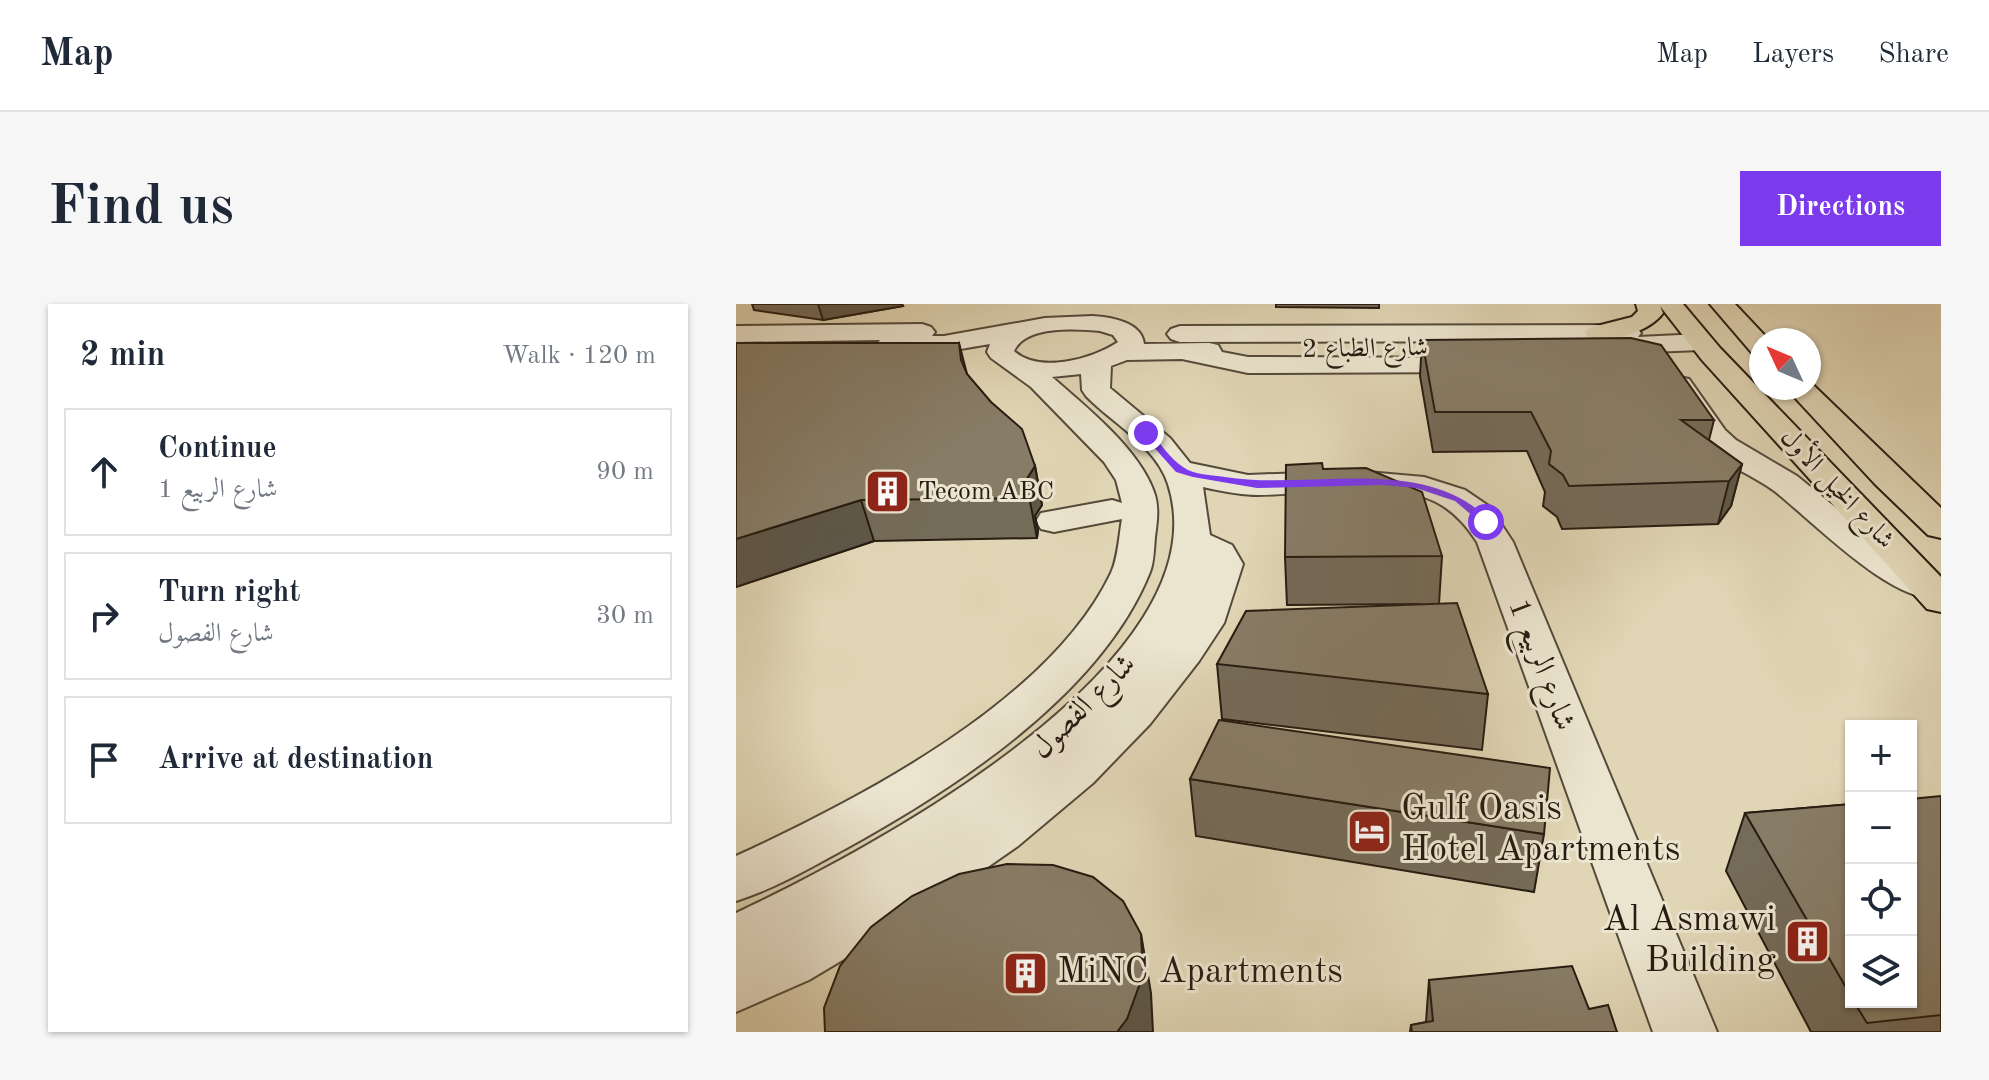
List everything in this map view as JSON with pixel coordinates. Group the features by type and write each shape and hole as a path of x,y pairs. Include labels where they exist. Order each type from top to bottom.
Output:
{"main road":[{"path":"1590,348 1641,322 1651,313 1648,304"},
{"name":"شارع الخيل الأول","path":"1671,304 1731,344 1935,594"},
{"path":"1590,348 1674,359 1731,344 1728,327 1709,324 1692,304"},
{"path":"1789,400 1836,446 1887,477"},
{"name":"شارع الخيل الأول","path":"1812,400 1941,527"}],"street":[{"path":"1021,342 1078,304"},
{"path":"889,333 936,317"},
{"path":"1451,319 1491,324 1519,348 1474,365 1248,365 1185,343 1255,321 1451,319"},
{"path":"736,352 842,345 1021,342 1078,323 1112,345 1174,461"},
{"path":"736,334 926,332 975,324 1021,342 1067,368 1112,345"},
{"path":"858,820 910,757 982,705 1050,645 1095,582 1107,554 1112,511 1107,483 1083,446 1041,411 1021,342"},
{"name":"شارع الفصول","path":"752,866 858,820 944,767 1014,715 1066,666 1103,620 1127,579 1139,541 1141,511 1134,485 1123,462 1105,441 1072,413 1021,342"},
{"name":"شارع الطباع 2","path":"1112,345 1274,342 1590,348 1731,344"},
{"path":"1590,348 1668,373 1725,447 1785,483 1865,550 1935,594"},
{"path":"771,359 912,352 938,361 976,358"},
{"name":"شارع الفصول","path":"736,940 816,902 909,849 999,788 1070,729 1122,676 1160,626 1183,581 1193,528 1188,490 1174,461"},
{"name":"شارع الربيع 1","path":"1174,461 1215,480 1257,485 1382,482 1417,485 1459,499 1486,522 1685,1032"},
{"name":"شارع الربيع 1","path":"1193,528 1221,498 1257,485"},
{"path":"1054,521 1112,511"},
{"path":"736,986 788,962 903,896 999,832 1095,752 1134,714 1203,623 1224,564 1219,553 1193,528"}],"building":[{"path":"1631,338 1661,345 1714,420 1681,420 1742,464 1729,481 1569,486 1563,475 1549,464 1551,451 1531,412 1435,412 1422,340"},
{"name":"Tecom ABC","path":"736,343 959,343 967,374 991,402 1022,429 1035,466 1026,480 1029,498 861,500 736,539"},
{"path":"1322,463 1323,469 1366,468 1422,492 1442,556 1285,557 1286,465"},
{"path":"1457,603 1488,694 1217,664 1246,611"},
{"path":"1219,720 1550,768 1544,834 1190,779"},
{"path":"1941,796 1941,1015 1867,1023 1858,1008 1917,1008 1917,798"},
{"path":"1845,805 1845,986 1745,813"},
{"path":"1007,864 1053,865 1093,877 1123,901 1141,934 1143,975 1127,1019 1117,1032 825,1032 824,1008 840,966 871,927 912,896 959,874"},
{"path":"1572,966 1589,1009 1608,1005 1617,1032 1412,1032 1411,1025 1433,1021 1429,980"}],"place":[{"name":"Tecom ABC","path":"887,492"},
{"name":"Gulf Oasis Hotel Apartments","path":"1370,831"},
{"name":"Al Asmawi Building","path":"1807,942"},
{"name":"MiNC Apartments","path":"1026,973"}],"route":[{"path":"1146,433 1168,453 1180,470 1215,480 1257,485 1382,482 1417,485 1459,499 1478,512 1486,522"}]}
